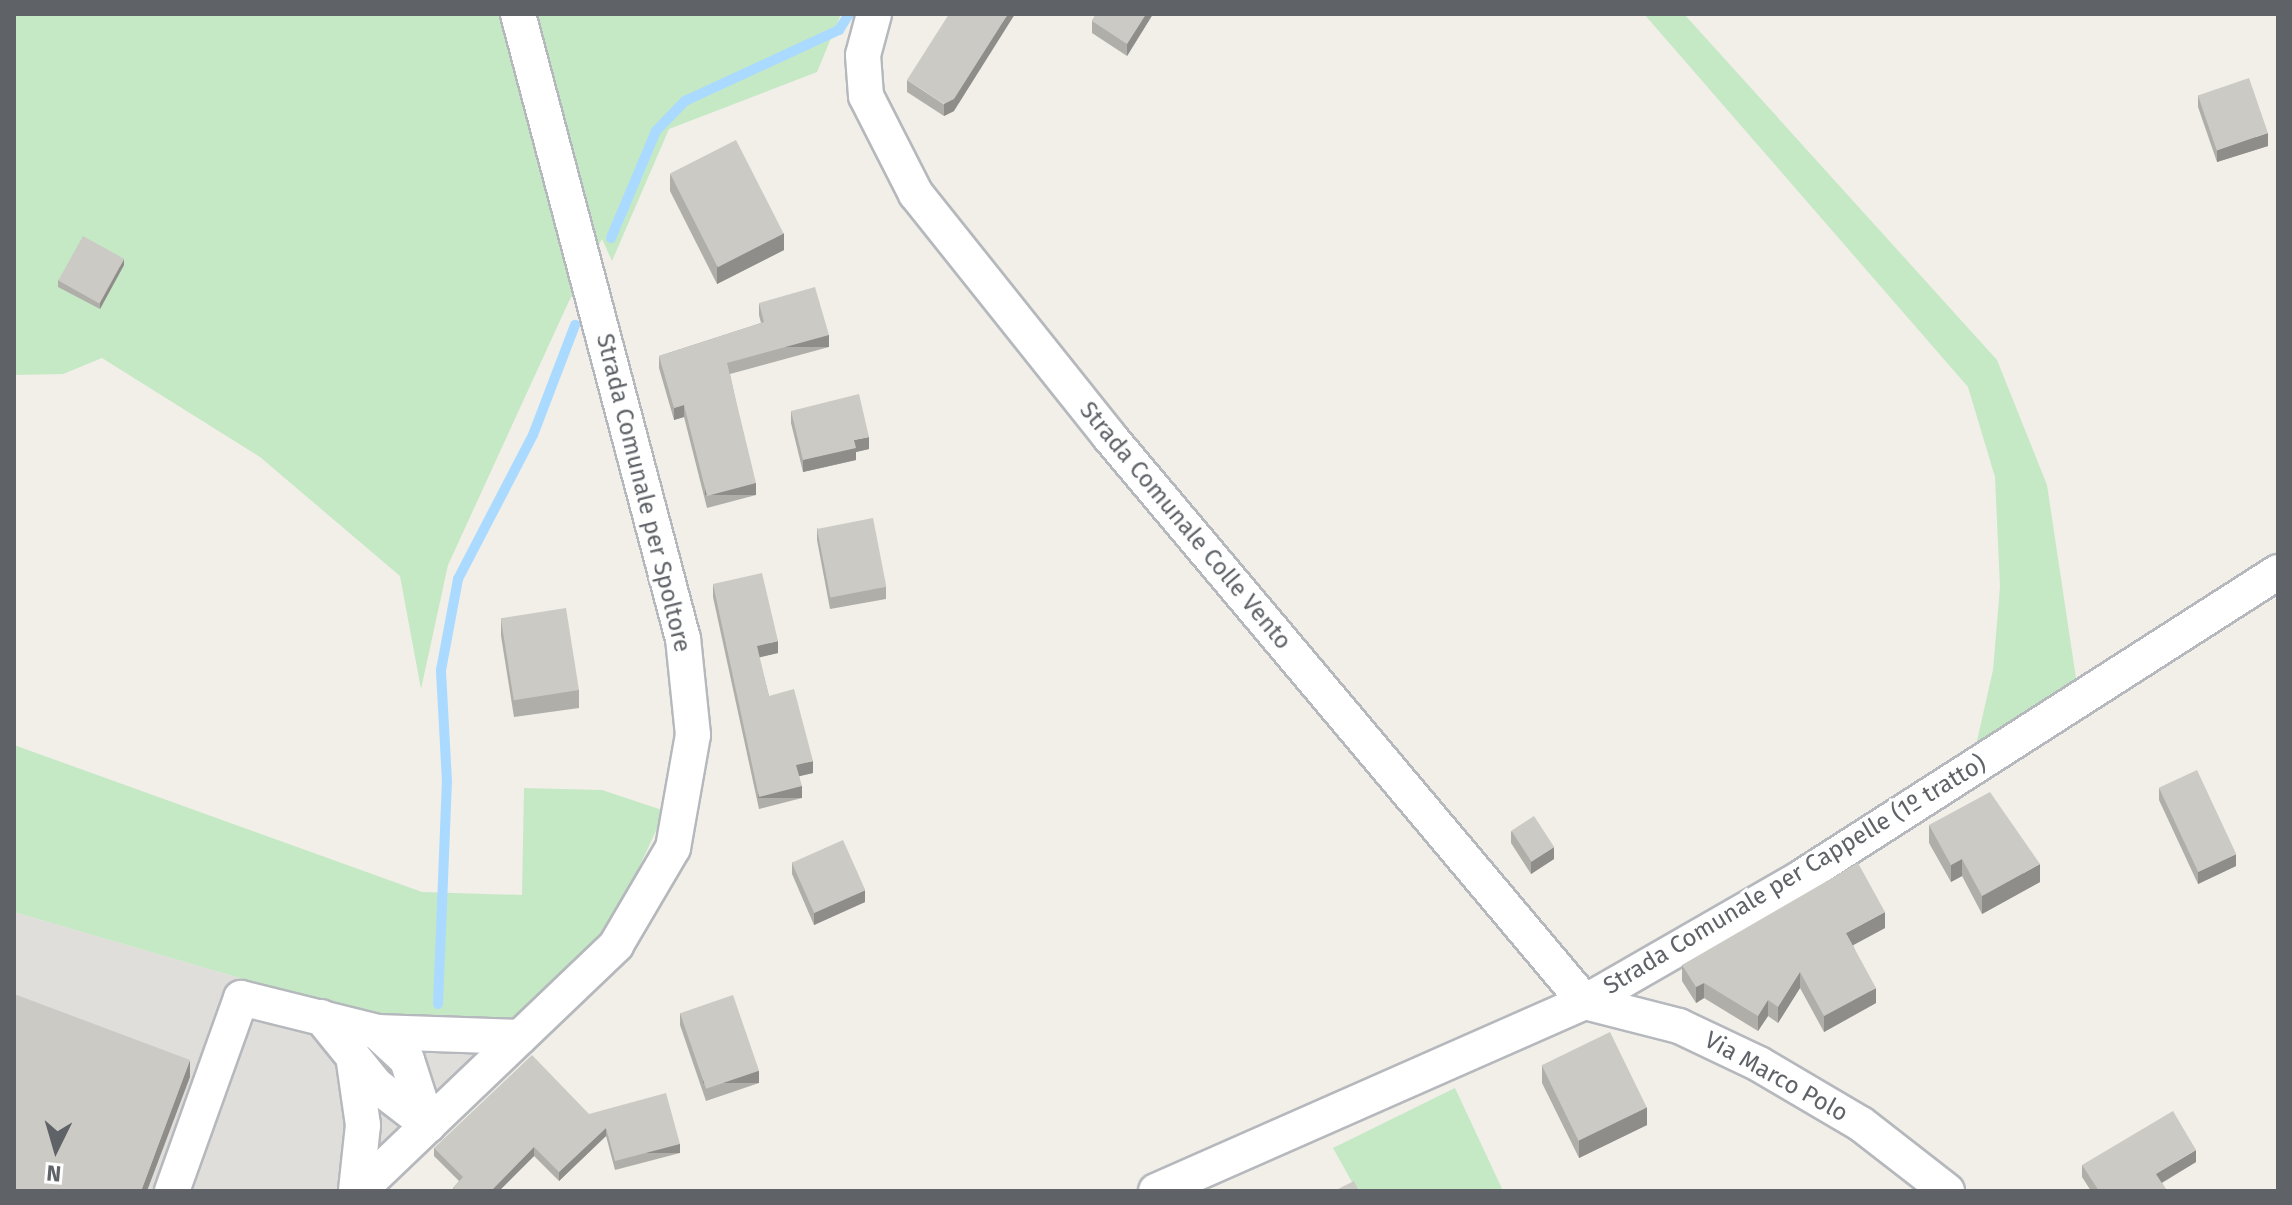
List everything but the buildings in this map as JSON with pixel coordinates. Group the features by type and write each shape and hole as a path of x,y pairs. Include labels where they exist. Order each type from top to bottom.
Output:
{"street":[{"name":"Strada Comunale per Spoltore","path":"358,1191 616,945 673,848 693,735 683,639 518,14"},
{"name":"Strada Comunale Colle Vento","path":"874,14 863,55 866,96 916,194 1585,1002"},
{"name":"Strada Comunale per Cappelle (1º tratto)","path":"1156,1191 1585,1002 1802,877 2278,572"},
{"path":"172,1191 241,998 377,1032 520,1037"},
{"name":"Via Marco Polo","path":"1585,1002 1679,1026 1772,1071 1861,1124 1947,1191"},
{"path":"321,1017 354,1061 428,1125"},
{"path":"377,1032 407,1060 428,1125"},
{"path":"354,1061 363,1125 358,1191"}],"shaded area":[{"path":"14,912 363,1014 518,1019 337,1191 14,1191"}],"green space":[{"path":"14,14 841,14 817,72 669,129 612,261 602,239 569,301 448,565 421,689 400,576 260,457 102,358 63,374 14,375"},
{"path":"1644,14 1684,14 1997,360 2047,485 2077,685 1974,754 1993,670 2000,587 1995,477 1968,387"},
{"path":"14,745 422,892 522,895 524,788 602,790 665,811 608,935 518,1019 363,1014 14,912"},
{"path":"1455,1088 1503,1191 1357,1191 1333,1148"}],"waterway":[{"path":"611,238 656,131 685,101 839,30 849,14"},
{"path":"438,1004 447,782 441,670 458,579 533,435 575,325"}]}
